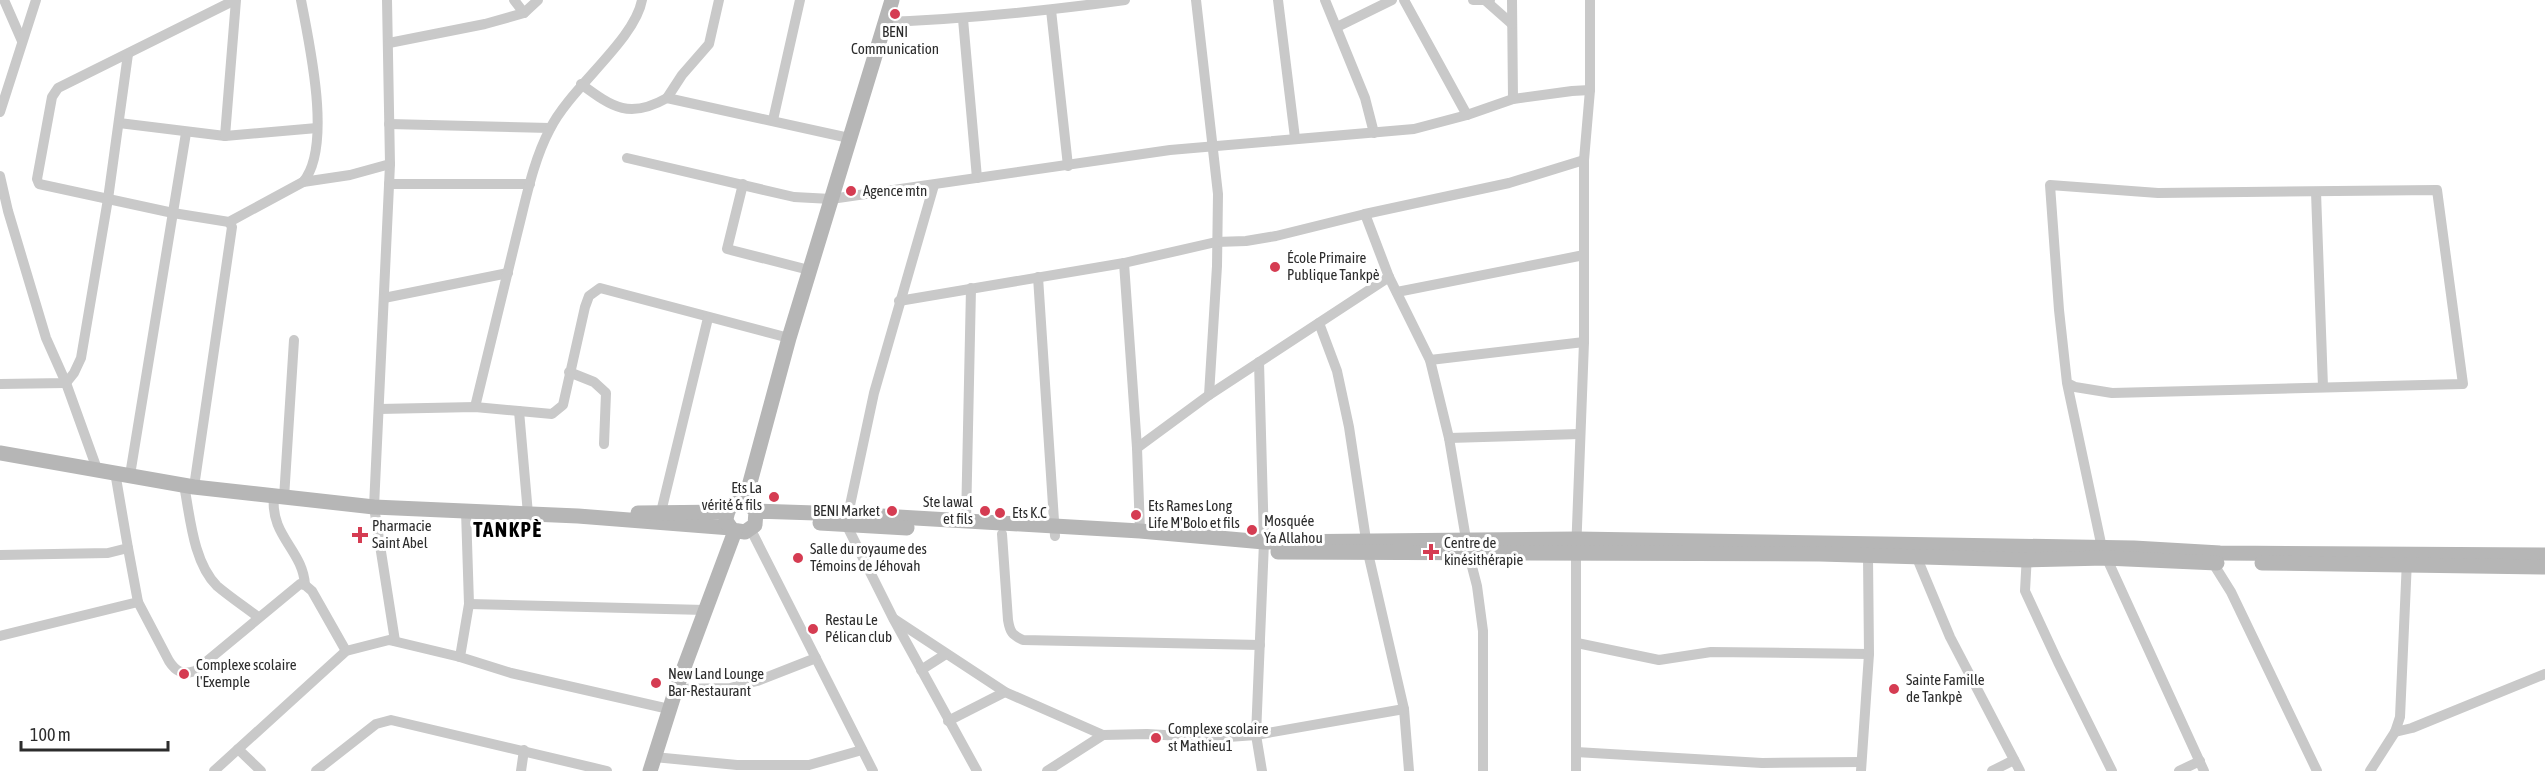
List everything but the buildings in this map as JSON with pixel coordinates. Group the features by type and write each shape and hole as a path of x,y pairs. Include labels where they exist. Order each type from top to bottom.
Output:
{"main road":[{"path":"0,453 189,486 279,497 374,507 578,516 733,529 740,532 752,516 789,338 892,0"},
{"path":"733,529 726,521 727,512 734,503 752,516 966,522 1143,541 1264,547 1576,546 1808,554 1871,550 2028,554 2104,553 2211,558 2407,559 2545,555"},
{"path":"578,516 727,512"},
{"path":"846,519 1002,534 1140,531 1264,547"},
{"path":"652,764 669,709 733,529"},
{"path":"2407,559 2545,567"}],"street":[{"path":"4,0 22,42"},
{"path":"0,110 36,0"},
{"path":"235,0 63,85 54,92 37,179 39,184 172,213 229,222 303,182 350,175 390,164"},
{"path":"225,136 235,0"},
{"path":"301,0 314,68 317,128 310,174 303,182"},
{"path":"387,0 390,164 374,507 395,641"},
{"path":"514,0 524,13"},
{"path":"389,43 485,24 524,13 538,0"},
{"path":"475,407 530,184 550,128 581,84 618,43 640,9 642,0"},
{"path":"581,84 605,102 627,110 652,107 667,98 682,75 709,44 719,0"},
{"path":"773,120 800,0"},
{"path":"885,22 963,19 1125,0"},
{"path":"1196,0 1218,194 1216,287 1209,395"},
{"path":"1278,0 1295,138"},
{"path":"1324,0 1365,98 1374,133"},
{"path":"1337,27 1392,0"},
{"path":"1404,0 1467,115"},
{"path":"1473,0 1488,1 1512,24"},
{"path":"1512,0 1513,99"},
{"path":"1576,771 1576,546 1584,342 1584,160 1590,90 1590,0"},
{"path":"1051,10 1068,166"},
{"path":"963,19 977,178"},
{"path":"0,384 66,382 74,374 81,358 108,199 128,54"},
{"path":"627,158 794,197 831,199 1212,146 1414,129 1467,115 1513,99 1572,90 1590,90"},
{"path":"667,98 849,138"},
{"path":"119,123 225,136 317,128"},
{"path":"389,124 550,128"},
{"path":"186,132 123,473 128,548 138,602 169,661 181,673 195,671 300,584 312,591 346,651"},
{"path":"899,301 1124,263 1216,242 1246,241 1276,236 1509,183 1584,160"},
{"path":"0,176 8,211 46,338 66,382 97,469"},
{"path":"389,184 530,184"},
{"path":"743,184 727,249 809,270"},
{"path":"934,185 874,393 846,519 893,618 977,771"},
{"path":"2067,383 2075,387 2112,393 2463,384 2437,190 2158,193 2050,185 2067,383 2104,553 2202,766 2179,771"},
{"path":"2316,192 2323,387"},
{"path":"1365,214 1389,276 1430,360 1449,438 1467,546 1477,586 1483,631 1483,771"},
{"path":"229,222 232,226 189,486 195,538 209,576 258,617"},
{"path":"1397,292 1584,255"},
{"path":"1124,263 1137,448 1140,531"},
{"path":"384,298 508,273"},
{"path":"1137,448 1209,395 1389,276"},
{"path":"1038,277 1055,532"},
{"path":"379,409 475,407 552,414 563,405 580,325 589,296 600,288 789,338"},
{"path":"966,522 971,288"},
{"path":"661,512 708,318"},
{"path":"1319,323 1337,371 1349,427 1368,547 1404,710 1409,771"},
{"path":"294,340 279,497 274,517 300,564 305,585"},
{"path":"1430,360 1584,342"},
{"path":"1259,362 1264,547 1256,735 1262,771"},
{"path":"570,372 594,382 606,393 604,444"},
{"path":"519,411 528,514"},
{"path":"1449,438 1580,435"},
{"path":"460,657 469,604 466,511"},
{"path":"752,516 816,658 873,771"},
{"path":"1002,534 1008,620 1013,636 1023,639 1260,645"},
{"path":"0,555 108,553 128,548"},
{"path":"1576,752 1861,767 1869,654 1871,550"},
{"path":"1917,551 1955,646 2020,771"},
{"path":"2028,554 2025,591 2112,771"},
{"path":"2211,558 2231,592 2317,771"},
{"path":"2370,771 2395,732 2400,717 2407,559"},
{"path":"0,636 138,602"},
{"path":"469,604 705,610"},
{"path":"893,618 1005,692 1103,735 1147,734 1214,738 1256,735 1404,710"},
{"path":"214,771 346,651 389,640 460,657 511,673 669,709"},
{"path":"1577,643 1659,660 1711,652 1869,654"},
{"path":"921,670 946,654"},
{"path":"676,689 730,688 765,678 816,658"},
{"path":"2395,732 2412,728 2545,674"},
{"path":"948,720 1005,692"},
{"path":"316,771 376,724 391,720 607,771"},
{"path":"1047,771 1103,735"},
{"path":"238,749 261,771"},
{"path":"520,771 524,750"},
{"path":"652,764 736,768 809,765 862,750"},
{"path":"1992,771 2014,760"}],"place":[{"name":"BENI Communication","path":"895,14"},
{"name":"Agence mtn","path":"851,191"},
{"name":"École Primaire Publique Tankpè","path":"1275,267"},
{"name":"Ets La vérité & fils","path":"774,497"},
{"name":"BENI Market","path":"892,511"},
{"name":"Ste lawal et fils","path":"985,511"},
{"name":"Ets K.C","path":"1000,513"},
{"name":"Ets Rames Long Life M'Bolo et fils","path":"1136,515"},
{"name":"Mosquée Ya Allahou","path":"1252,530"},
{"name":"Pharmacie Saint Abel","path":"360,535"},
{"name":"Centre de kinésithérapie","path":"1431,552"},
{"name":"Salle du royaume des Témoins de Jéhovah","path":"798,558"},
{"name":"Restau Le Pélican club","path":"813,629"},
{"name":"Complexe scolaire l'Exemple","path":"184,674"},
{"name":"New Land Lounge Bar-Restaurant","path":"656,683"},
{"name":"Sainte Famille de Tankpè","path":"1894,689"},
{"name":"Complexe scolaire st Mathieu1","path":"1156,738"}],"district":[{"name":"TANKPÈ","path":"508,530"}]}
